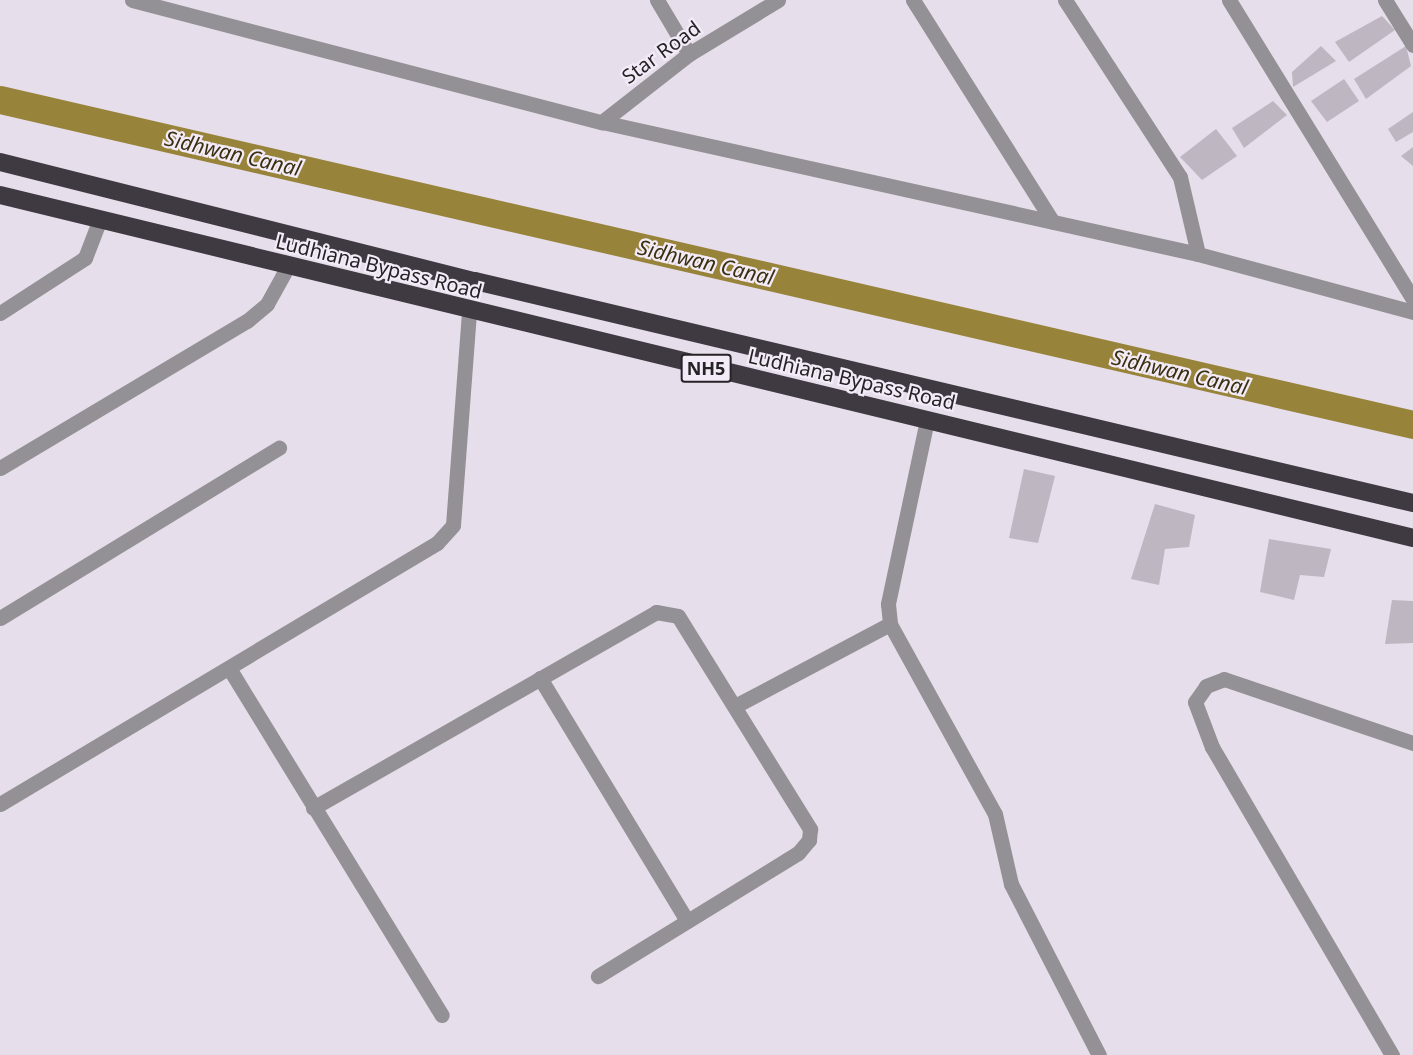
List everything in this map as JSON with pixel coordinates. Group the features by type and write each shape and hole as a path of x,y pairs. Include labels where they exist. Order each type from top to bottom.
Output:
{"highway":[{"name":"Ludhiana Bypass Road","path":"0,162 475,281 1413,503"},
{"name":"Ludhiana Bypass Road","path":"0,195 469,312 1413,538"}],"street":[{"path":"132,0 152,2 602,122 1198,254 1413,312"},
{"path":"657,0 689,54"},
{"name":"Star Road","path":"602,122 689,54 778,0"},
{"path":"913,0 1053,222"},
{"path":"1065,0 1180,177 1198,254"},
{"path":"1229,0 1413,299"},
{"path":"1385,0 1413,45"},
{"path":"0,313 85,258 99,219"},
{"path":"0,468 247,321 267,304 288,266"},
{"path":"0,804 437,543 453,525 469,312"},
{"path":"927,420 888,604 890,624 995,814 1011,884 1099,1055"},
{"path":"0,618 279,448"},
{"path":"313,808 656,612 678,616 810,829 809,840 798,853 598,976"},
{"path":"735,706 890,624"},
{"path":"229,668 442,1015"},
{"path":"540,678 687,921"},
{"path":"1392,1055 1212,747 1195,702 1206,686 1224,679 1413,743"}],"building":[{"path":"1382,16 1395,30 1349,62 1335,42"},
{"path":"1321,46 1336,61 1293,87 1292,72"},
{"path":"1406,46 1411,66 1366,99 1354,79"},
{"path":"1344,79 1359,101 1327,122 1311,101"},
{"path":"1273,101 1287,115 1244,148 1232,128"},
{"path":"1413,112 1413,132 1396,142 1388,129"},
{"path":"1216,129 1237,156 1202,180 1180,157"},
{"path":"1413,147 1413,166 1401,156"},
{"path":"1024,469 1055,476 1038,543 1009,538"},
{"path":"1155,504 1195,515 1189,547 1165,549 1159,585 1131,579"},
{"path":"1269,539 1331,549 1324,577 1300,575 1294,600 1260,592"},
{"path":"1392,600 1413,601 1413,643 1385,644"}],"waterway":[{"name":"Sidhwan Canal","path":"0,100 1413,425"}]}
